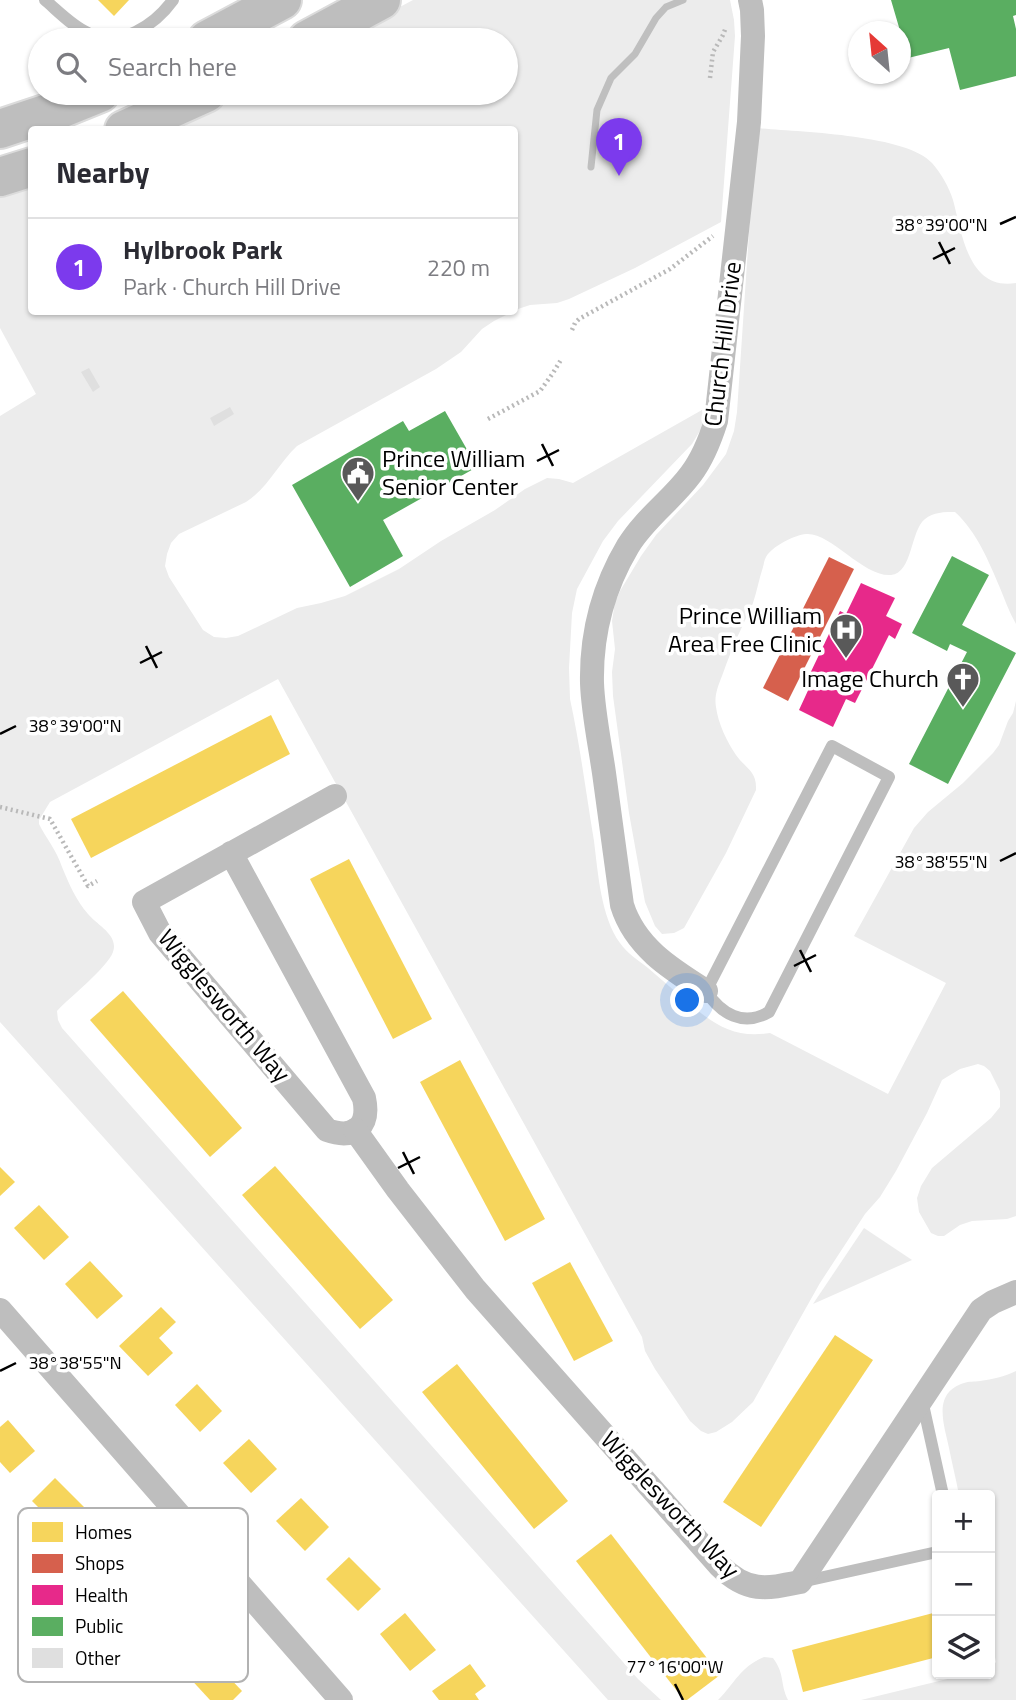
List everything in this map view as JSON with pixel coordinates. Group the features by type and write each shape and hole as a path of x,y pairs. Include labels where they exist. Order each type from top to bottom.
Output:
{"main road":[{"path":"230,28 282,0"},
{"path":"319,28 337,11 381,0"},
{"path":"0,129 70,105"},
{"path":"133,126 179,105"},
{"path":"0,177 28,168"}],"street":[{"name":"Church Hill Drive","path":"706,990 672,970 654,954 635,934 622,905 592,686 593,649 600,612 612,577 630,544 645,524 692,473 707,448 716,421 749,122 753,36 750,0"},
{"name":"Wigglesworth Way","path":"335,796 144,902 160,933 327,1130 339,1134 355,1130 475,1289 720,1566 735,1579 752,1586 772,1588 800,1582"},
{"path":"231,853 364,1097 367,1110 363,1121 355,1130"},
{"path":"800,1582 981,1310 1016,1292"},
{"path":"0,1310 173,1508"},
{"path":"248,1594 341,1700"}],"lane":[{"path":"45,0 80,28"},
{"path":"143,28 161,15 173,0"},
{"path":"832,746 890,777 769,1012 755,1018 737,1018 713,1001 706,990 832,746"},
{"path":"922,1399 942,1490"},
{"path":"800,1582 932,1553"}],"path":[{"path":"710,78 713,52 726,29 727,18"},
{"path":"572,330 579,319 680,263 711,238 715,231"},
{"path":"488,419 540,391 562,358"},
{"path":"0,807 50,819 88,886 97,881"}],"shaded area":[{"path":"413,0 730,0 735,36 721,222 635,268 569,299 518,309 518,126 172,126 220,105 518,105 518,28 360,28"},
{"path":"756,128 849,136 875,140 919,153 939,171 947,185 964,243 977,269 987,278 1000,283 1016,283 1016,624 982,548 955,512 943,512 925,519 916,533 903,567 898,573 891,575 869,569 816,535 796,536 773,549 765,559 753,603 729,657 716,699 723,732 736,755 753,774 756,790 726,853 684,928 674,933 662,934 655,926 645,902 629,813 613,696 615,649 612,621 615,602 641,556 656,535 703,485 726,454 734,431"},
{"path":"28,185 28,315 506,315 482,329 461,352 436,369 297,446 261,490 246,502 179,534 171,543 165,566 169,577 203,630 214,637 238,636 297,608 345,596 399,569 525,489 547,478 573,483 709,406 704,424 692,444 618,521 603,541 577,589 572,613 569,668 570,699 608,921 620,943 630,954 704,1015 723,1027 744,1034 770,1033 888,1094 946,983 854,936 914,828 993,753 999,745 1016,701 1016,1216 972,1221 960,1225 944,1236 938,1236 931,1233 919,1212 917,1198 932,1168 991,1118 1000,1107 1000,1091 990,1071 978,1064 960,1069 942,1080 896,1171 820,1283 753,1402 732,1422 708,1434 690,1421 655,1369 645,1351 642,1337 278,679 50,802 39,820 76,897 88,914 110,935 114,946 104,966 57,1011 62,1028 638,1679 661,1700 608,1700 0,1022 0,416 36,394 0,328 0,194"},
{"path":"864,1228 912,1260 813,1304"},
{"path":"1016,1371 1016,1700 861,1700 947,1679 995,1679 995,1490 958,1490 943,1410 947,1394 954,1388 966,1382"},
{"path":"764,1657 773,1658 777,1664 788,1700 718,1700 743,1671"}],"building: Homes":[{"path":"98,0 129,0 114,16"},
{"path":"271,715 290,754 91,858 71,819"},
{"path":"349,859 432,1019 393,1039 310,879"},
{"path":"123,991 242,1128 210,1157 90,1020"},
{"path":"460,1060 545,1219 505,1241 420,1082"},
{"path":"275,1166 393,1300 360,1329 242,1195"},
{"path":"0,1167 15,1182 0,1196"},
{"path":"39,1205 69,1237 44,1260 14,1228"},
{"path":"90,1261 123,1296 97,1319 65,1284"},
{"path":"570,1262 613,1341 574,1361 532,1283"},
{"path":"161,1307 176,1322 159,1338 173,1353 148,1376 119,1346"},
{"path":"835,1335 873,1360 761,1527 723,1502"},
{"path":"457,1364 568,1501 534,1529 422,1392"},
{"path":"197,1384 222,1411 200,1432 175,1405"},
{"path":"8,1420 35,1451 10,1473 0,1462 0,1427"},
{"path":"249,1439 277,1469 251,1493 223,1463"},
{"path":"55,1478 85,1508 39,1508 32,1501"},
{"path":"301,1498 329,1527 305,1551 276,1521"},
{"path":"611,1534 720,1675 687,1700 684,1700 576,1561"},
{"path":"349,1557 381,1589 358,1611 326,1579"},
{"path":"405,1613 436,1650 410,1671 380,1634"},
{"path":"932,1613 932,1658 803,1692 792,1650"},
{"path":"470,1664 486,1686 475,1694 479,1700 439,1700 432,1691"},
{"path":"193,1682 233,1682 242,1691 233,1700 210,1700"}],"building: Shops":[{"path":"829,557 854,569 788,701 763,688"}],"building: Health":[{"name":"Prince William Area Free Clinic","path":"861,583 895,598 886,616 902,624 895,639 889,635 855,703 846,699 833,727 799,710 811,684 806,682 840,611 846,614"}],"building: Public":[{"path":"891,0 1016,0 1016,15 1013,16 1016,29 1016,76 960,90 949,48 911,57 911,21 897,21"},
{"name":"Prince William Senior Center","path":"445,411 477,467 383,520 403,556 350,587 292,485 403,421 409,431"},
{"name":"Image Church","path":"952,556 989,575 962,625 1016,653 948,784 909,764 967,652 950,644 947,651 912,633"}],"building: Other":[{"path":"89,368 100,387 93,392 81,372"},
{"path":"230,407 234,414 214,426 210,418"}],"waterway":[{"path":"591,167 597,110 611,78 635,54 656,18 666,7 683,0"}],"place":[{"name":"Hylbrook Park","path":"619,176"},
{"name":"Prince William Senior Center","path":"358,503"},
{"name":"Prince William Area Free Clinic","path":"846,660"},
{"name":"Image Church","path":"963,709"}]}
